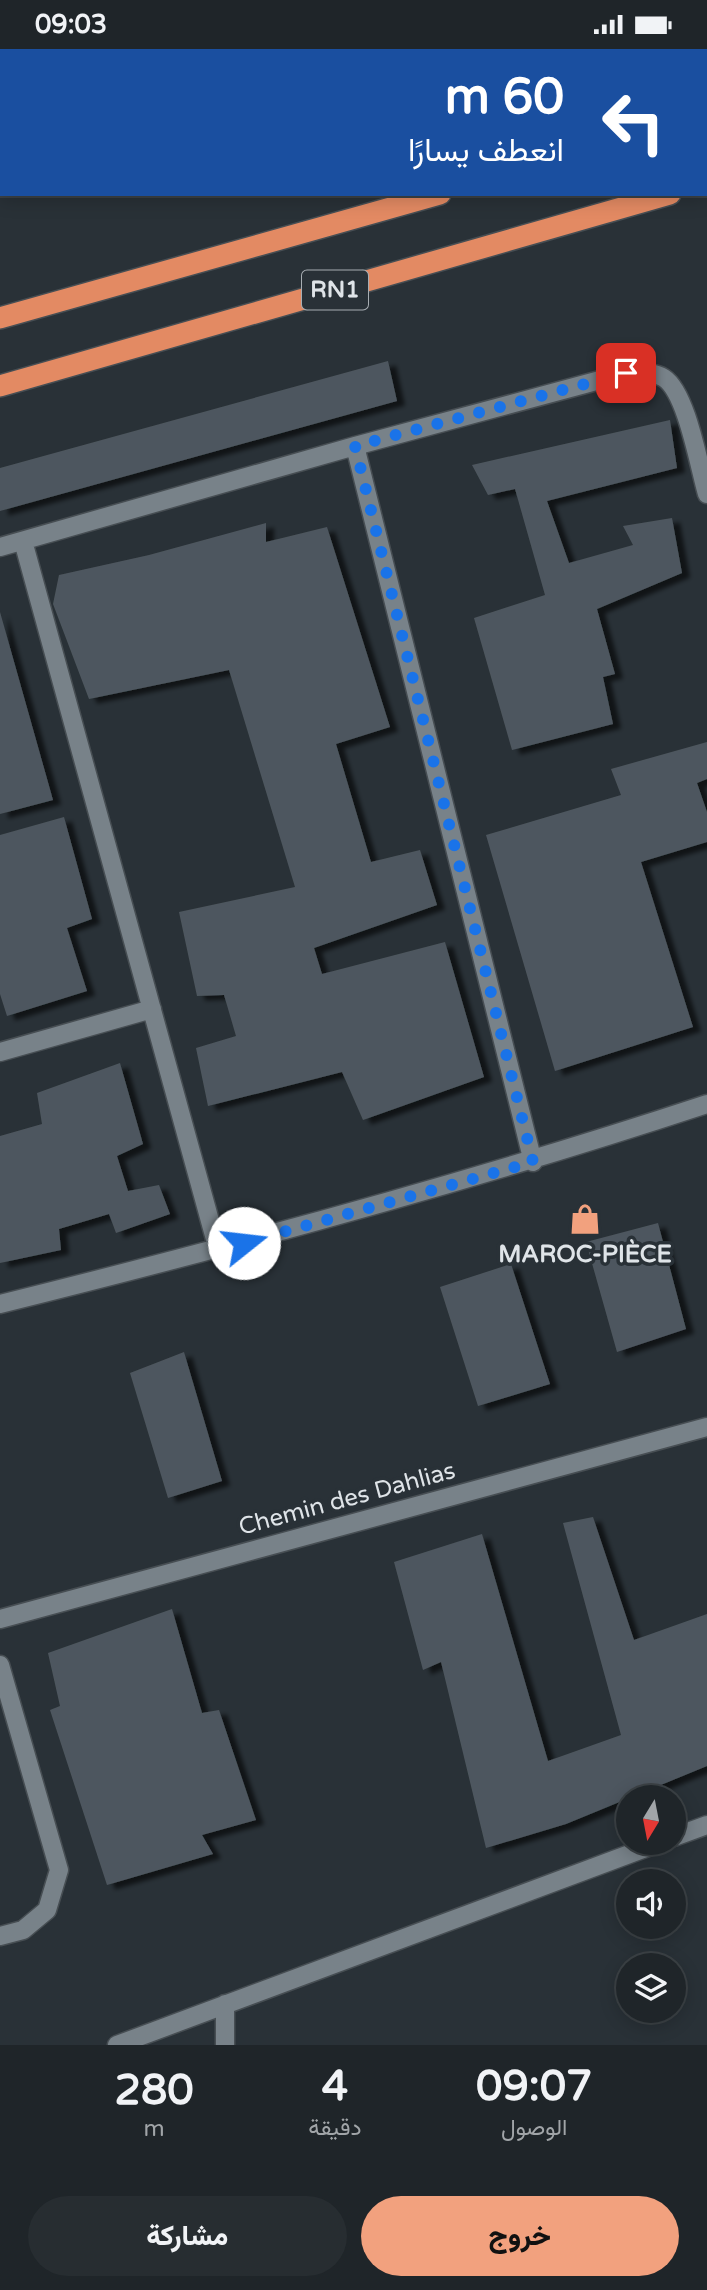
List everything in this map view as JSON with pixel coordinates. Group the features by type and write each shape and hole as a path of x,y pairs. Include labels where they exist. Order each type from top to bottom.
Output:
{"highway":[{"name":"RN1","path":"0,318 433,196"},
{"name":"RN1","path":"0,386 663,196"}],"street":[{"path":"0,547 355,446 626,373 646,372 661,376 671,384 681,401 707,495"},
{"path":"355,446 533,1162"},
{"path":"23,541 218,1250"},
{"path":"0,1052 152,1009"},
{"path":"0,1304 218,1250 533,1162 707,1104"},
{"name":"Chemin des Dahlias","path":"0,1619 707,1427"},
{"path":"0,1665 59,1870 47,1910 23,1930 0,1936"},
{"path":"686,1833 707,1825"},
{"path":"117,2045 627,1855"},
{"path":"225,2004 225,2045"}],"building":[{"path":"388,361 397,401 0,511 0,468"},
{"path":"670,420 677,468 547,501 569,563 633,545 623,526 672,518 682,573 597,609 615,674 603,677 613,724 512,750 474,618 545,595 515,489 488,495 472,465"},
{"path":"266,523 266,542 327,527 390,727 336,744 371,862 420,850 437,905 314,948 322,974 445,942 484,1077 363,1120 342,1072 208,1106 196,1048 236,1036 224,995 197,996 179,912 295,887 229,670 89,699 53,604 59,575 149,555"},
{"path":"0,612 53,800 0,814"},
{"path":"707,742 707,779 697,783 707,812 707,842 641,862 693,1027 555,1071 486,835 621,795 611,769"},
{"path":"64,817 92,919 67,928 87,991 7,1016 0,994 0,835"},
{"path":"120,1063 143,1144 117,1156 128,1191 159,1185 170,1214 116,1233 109,1214 59,1229 61,1250 0,1263 0,1136 42,1124 37,1093"},
{"path":"658,1223 686,1329 617,1352 586,1242"},
{"path":"511,1264 550,1384 478,1406 440,1287"},
{"path":"184,1352 222,1481 168,1498 130,1373"},
{"path":"593,1517 634,1640 707,1614 707,1766 661,1785 616,1785 616,1803 566,1824 486,1848 441,1662 423,1670 394,1562 482,1534 548,1761 621,1735 563,1523"},
{"path":"172,1609 202,1713 219,1710 256,1820 202,1835 213,1854 107,1885 50,1710 60,1706 48,1653"}],"place":[{"name":"MAROC-PIÈCE","path":"585,1219"}],"route":[{"path":"244,1243 533,1162 355,446 626,373"}]}
